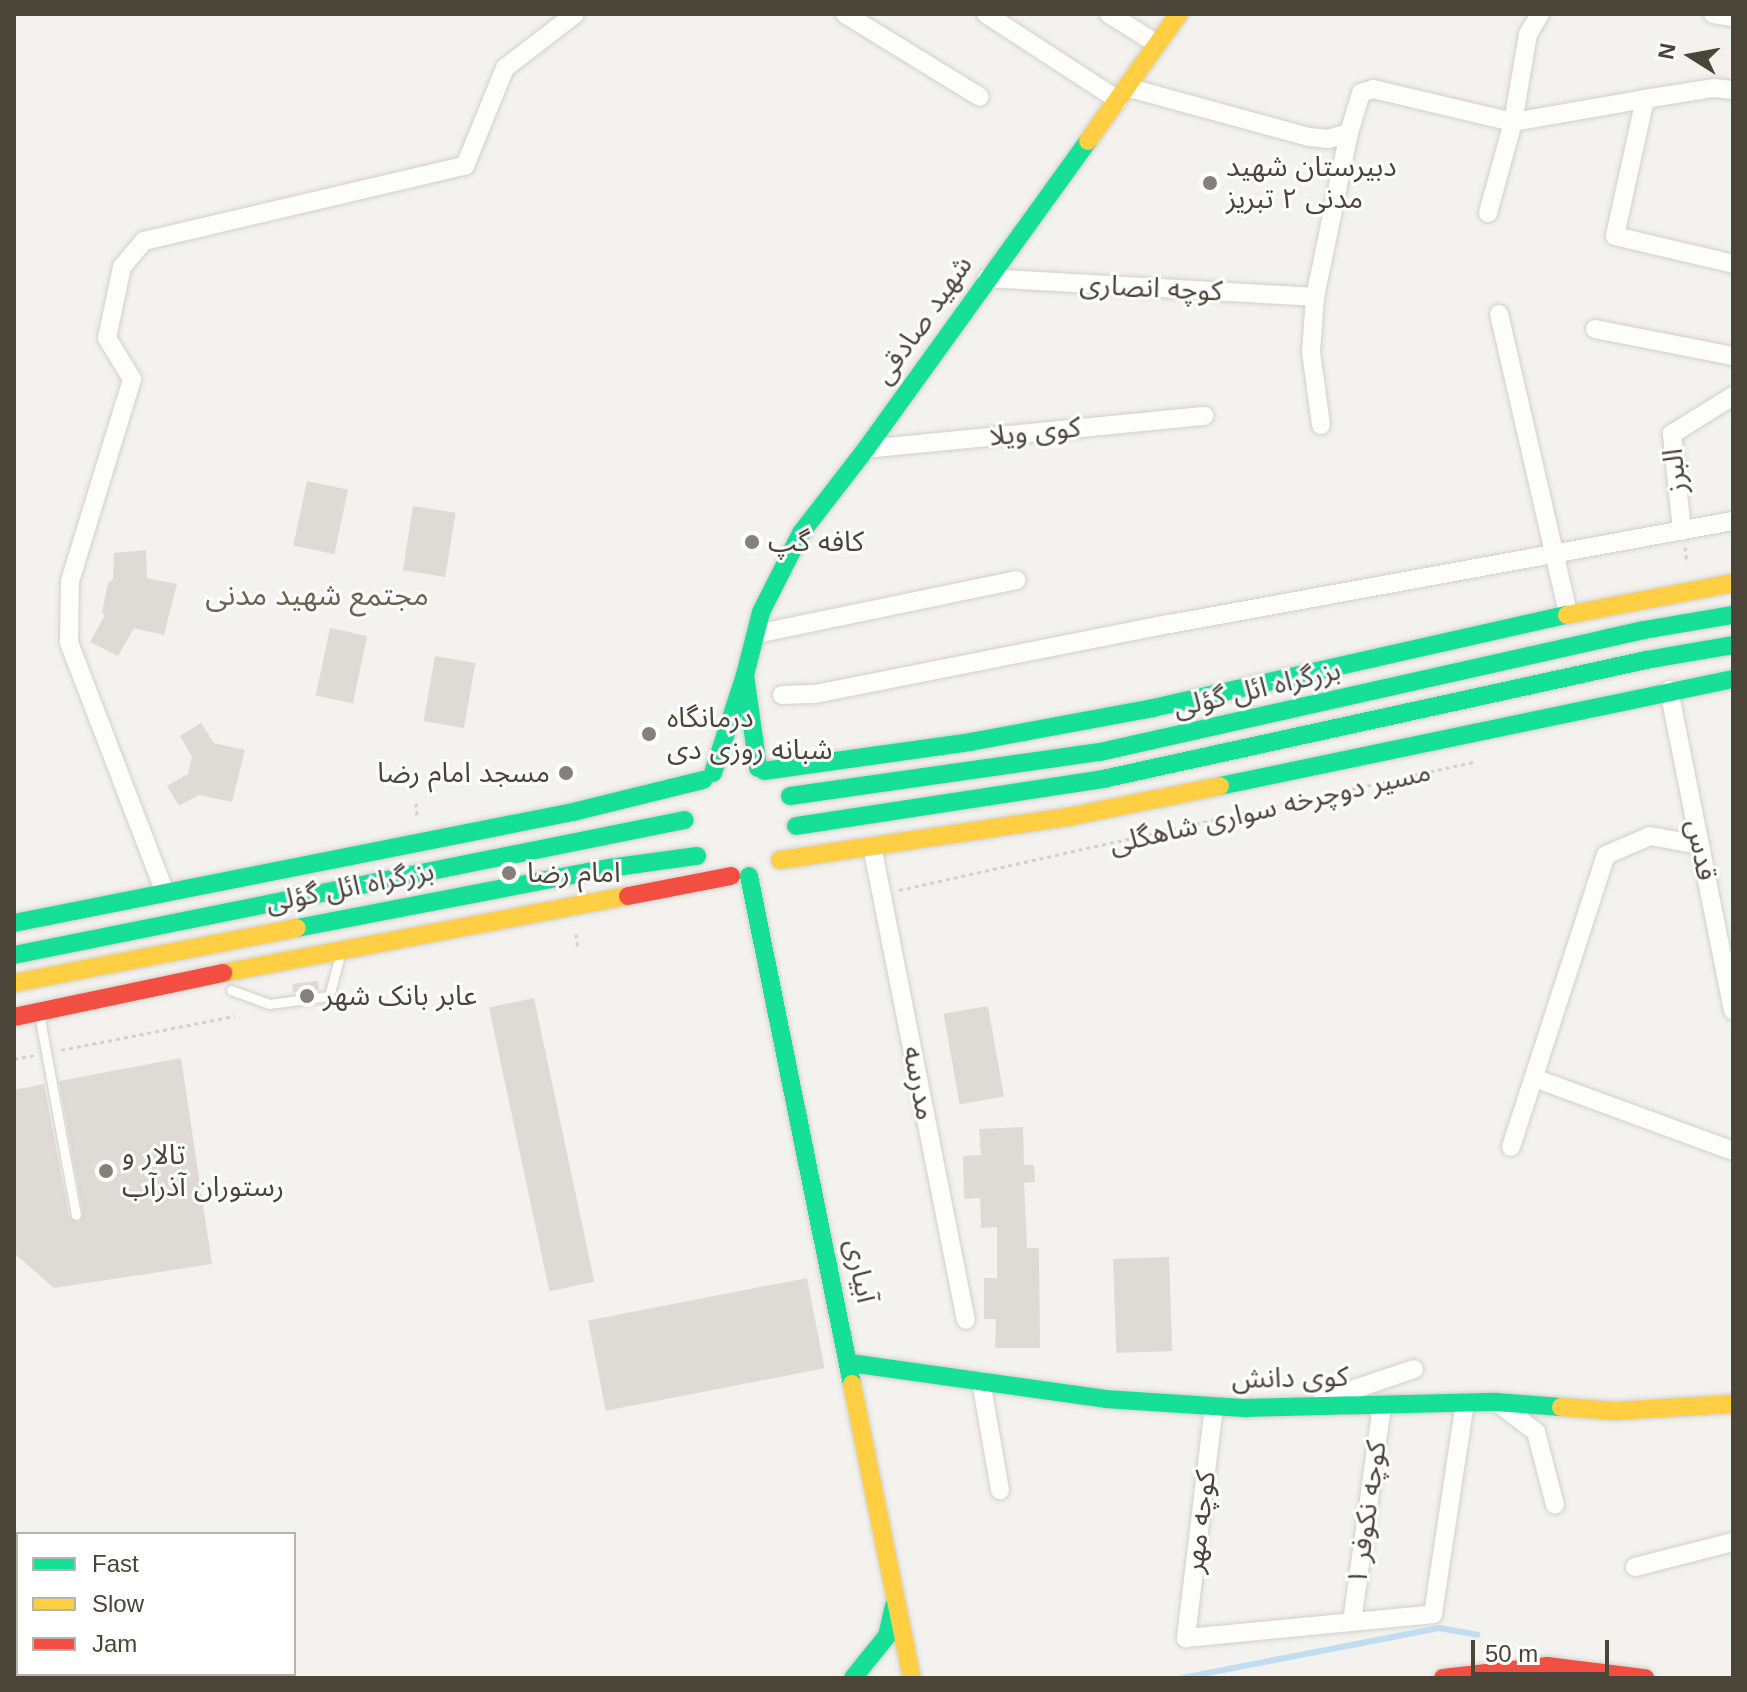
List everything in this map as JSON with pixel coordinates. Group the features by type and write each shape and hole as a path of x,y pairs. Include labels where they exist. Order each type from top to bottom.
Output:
{"main road":[{"name":"شهید صادقی","path":"708,777 745,675 761,612 801,533 866,449 1179,14"},
{"path":"14,923 164,890 573,812 708,777 727,767 761,769 970,742 1138,711 1568,614 1733,583"},
{"name":"بزرگراه ائل گؤلی","path":"790,796 1100,752 1644,630 1733,615"},
{"name":"بزرگراه ائل گؤلی","path":"796,826 1103,779 1646,660 1733,645"},
{"name":"شهید صادقی","path":"745,675 761,769"},
{"path":"780,860 1073,816 1733,679"},
{"path":"14,1017 341,950 766,870 780,860 791,844 796,826 790,796 761,769"},
{"path":"708,777 693,792 685,820 688,839 697,856 707,865 740,876"},
{"name":"بزرگراه ائل گؤلی","path":"14,955 685,820"},
{"name":"بزرگراه ائل گؤلی","path":"14,983 563,876 697,856"},
{"name":"آبیاری","path":"740,876 850,1363 912,1678"},
{"name":"کوی دانش","path":"850,1363 1105,1399 1214,1406 1496,1402 1615,1411 1733,1404"},
{"path":"853,1678 887,1636 896,1599"},
{"path":"1443,1678 1547,1666 1645,1678"}],"street":[{"path":"164,890 69,642 70,581 132,379 107,338 122,267 144,241 465,166 505,68 575,14"},
{"path":"845,14 980,97"},
{"path":"986,14 1122,94 1309,137 1328,139 1349,133"},
{"path":"1109,14 1157,44"},
{"path":"1488,213 1513,122 1528,34 1540,14"},
{"path":"1713,14 1733,17"},
{"path":"1321,425 1311,352 1315,297 1349,133 1361,93 1373,89 1513,122 1714,88 1733,90"},
{"path":"1645,99 1615,236 1732,258"},
{"name":"کوچه انصاری","path":"987,278 1315,297"},
{"path":"1499,314 1568,614"},
{"path":"1595,329 1733,356"},
{"name":"البرز","path":"1682,531 1672,434 1733,396"},
{"name":"کوی ویلا","path":"866,449 1204,416"},
{"path":"782,695 815,694 1554,552 1733,521"},
{"path":"756,634 1016,580"},
{"name":"قدس","path":"1669,690 1733,1011"},
{"path":"1511,1147 1606,855 1650,836 1700,845"},
{"name":"مدرسه","path":"872,846 966,1320"},
{"path":"1534,1078 1733,1151"},
{"path":"1301,1407 1414,1369"},
{"path":"981,1381 1000,1490"},
{"path":"1352,1622 1433,1614 1465,1402"},
{"path":"1496,1402 1536,1432 1555,1505"},
{"name":"کوچه نکوفر ۱","path":"1352,1622 1382,1405"},
{"name":"کوچه مهر","path":"1214,1406 1186,1638 1352,1622"},
{"path":"1635,1567 1733,1542"}],"lane":[{"path":"231,990 269,1004 329,996 341,950"},
{"path":"39,1011 76,1215"}],"path":[{"path":"1682,531 1692,590"},
{"name":"مسیر دوچرخه سواری شاهگلی","path":"882,894 1479,760"},
{"path":"14,1059 235,1016"}],"building":[{"path":"307,481 348,490 334,554 293,546"},
{"path":"413,506 455,513 445,577 403,570"},
{"path":"146,550 147,578 177,584 164,635 134,628 118,656 90,642 105,615 102,612 108,583 113,579 114,553"},
{"path":"330,628 367,636 353,703 316,695"},
{"path":"435,656 475,663 464,728 424,721"},
{"path":"201,723 214,743 245,750 232,802 199,795 179,806 167,786 188,774 192,757 180,736"},
{"path":"318,981 319,990 293,993 292,984"},
{"path":"534,998 594,1282 549,1291 489,1008"},
{"path":"988,1006 1004,1097 960,1104 944,1014"},
{"name":"تالار و رستوران آذرآب","path":"181,1058 212,1264 54,1288 14,1253 14,1090 44,1084 69,1216 78,1222 83,1214 59,1081"},
{"path":"1023,1127 1024,1165 1034,1165 1035,1182 1024,1183 1027,1248 1039,1248 1040,1348 995,1348 996,1319 984,1319 984,1278 997,1278 997,1227 981,1228 980,1198 964,1199 963,1156 981,1155 979,1129"},
{"path":"1169,1257 1172,1351 1116,1353 1113,1259"},
{"path":"807,1278 825,1368 606,1411 588,1321"}],"waterway":[{"path":"1182,1678 1439,1628 1477,1635"}],"traffic: fast":[{"path":"745,675 761,612 801,533 866,449 1088,141"},
{"path":"764,771 970,742 1153,708 1567,615"},
{"path":"790,796 1100,752 1644,630 1733,615"},
{"path":"796,826 1103,779 1646,660 1733,645"},
{"path":"713,773 745,675 758,768"},
{"path":"1220,786 1733,679"},
{"path":"14,923 573,812 703,780"},
{"path":"14,955 685,820"},
{"path":"297,928 609,868 697,856"},
{"path":"749,876 852,1384"},
{"path":"850,1363 1105,1399 1243,1408 1496,1402 1561,1407"},
{"path":"853,1678 887,1636 894,1606"}],"traffic: slow":[{"path":"1088,141 1179,14"},
{"path":"1567,615 1733,583"},
{"path":"780,860 1073,816 1220,786"},
{"path":"223,973 628,896"},
{"path":"14,983 297,928"},
{"path":"852,1384 912,1678"},
{"path":"1561,1407 1615,1411 1733,1404"}],"traffic: jam":[{"path":"628,896 731,876"},
{"path":"14,1017 223,973"},
{"path":"1443,1678 1547,1666 1645,1678"}],"place":[{"name":"دبیرستان شهید مدنی ۲ تبریز","path":"1210,183"},
{"name":"کافه گپ","path":"752,542"},
{"name":"درمانگاه شبانه روزی دی","path":"649,734"},
{"name":"مسجد امام رضا","path":"566,773"},
{"name":"امام رضا","path":"509,873"},
{"name":"عابر بانک شهر","path":"307,996"},
{"name":"تالار و رستوران آذرآب","path":"106,1171"}],"district":[{"name":"مجتمع شهید مدنی","path":"317,595"}]}
